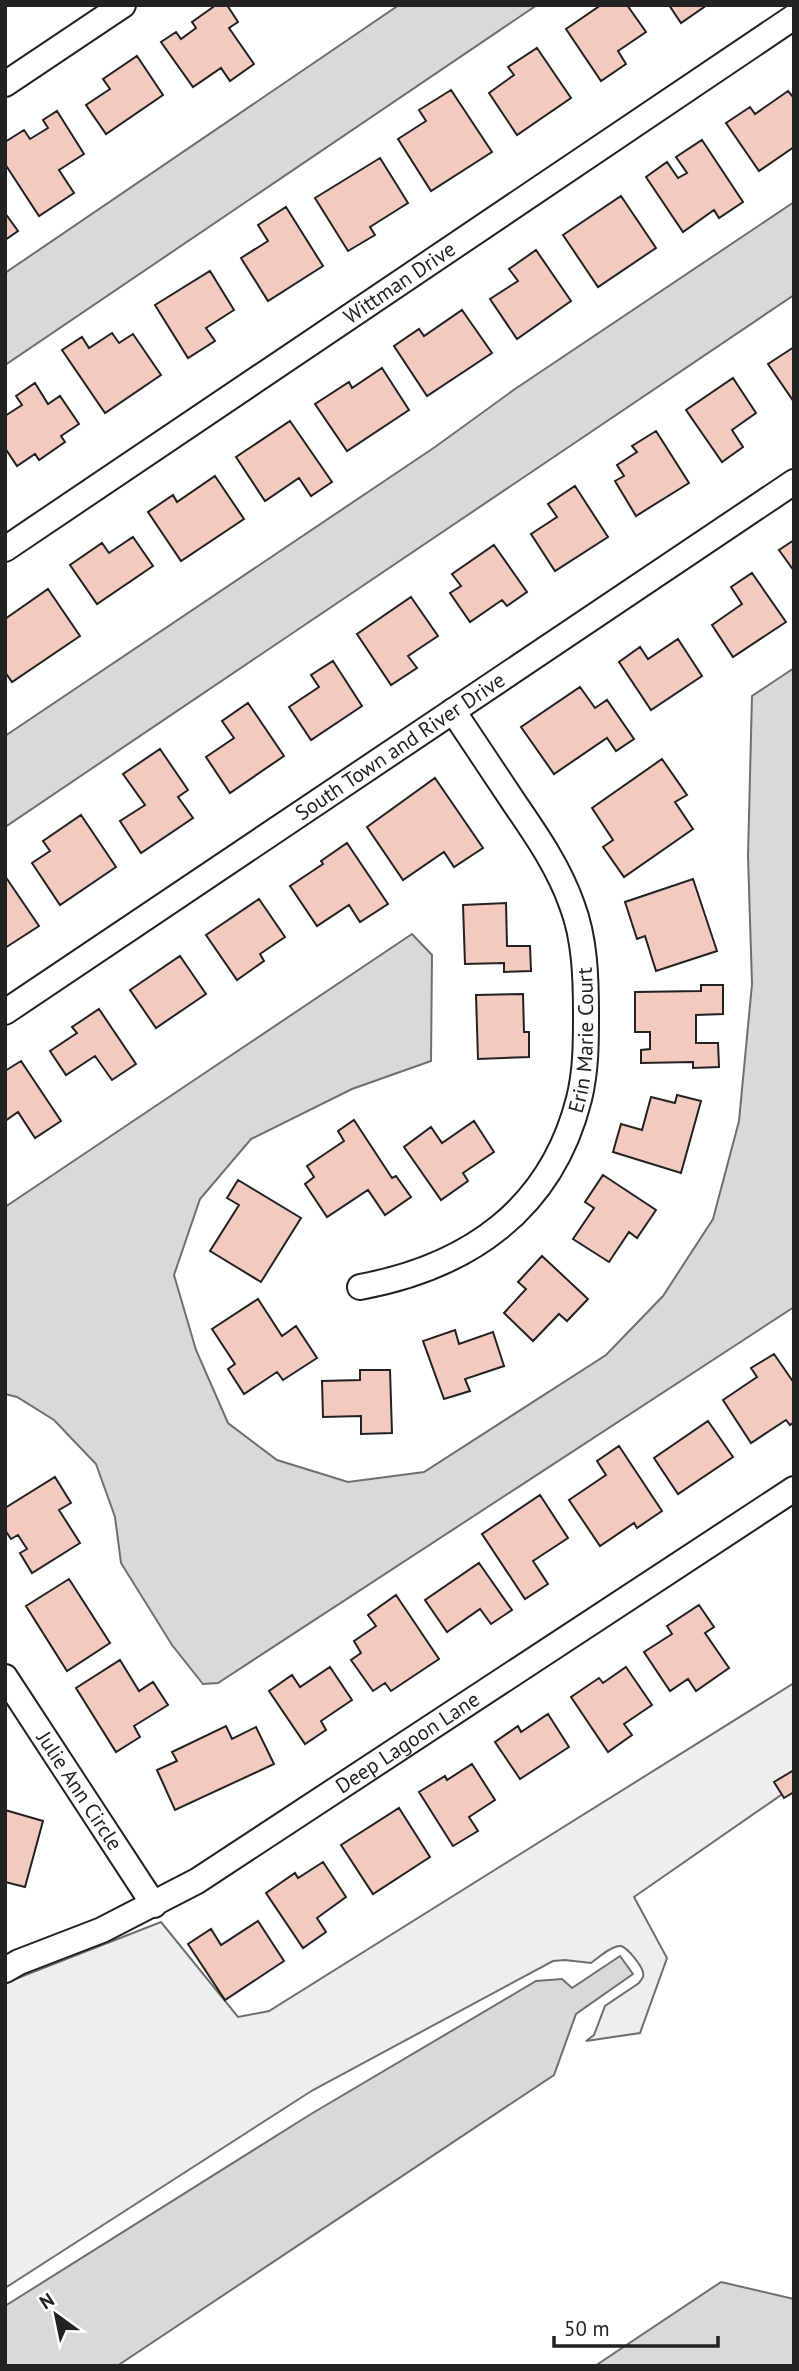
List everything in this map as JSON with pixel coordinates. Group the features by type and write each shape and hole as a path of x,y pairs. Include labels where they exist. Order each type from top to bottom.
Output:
{"street":[{"path":"5,84 122,5"},
{"name":"Wittman Drive","path":"5,549 794,17"},
{"name":"South Town and River Drive","path":"5,1012 794,482"},
{"name":"Erin Marie Court","path":"360,1287 412,1275 457,1257 501,1227 537,1188 565,1141 577,1108 584,1073 585,980 581,936 574,908 548,853 453,711"},
{"name":"Deep Lagoon Lane","path":"5,1969 102,1930 154,1905 208,1874 794,1489"},
{"name":"Julie Ann Circle","path":"5,1677 154,1905"}],"shaded area":[{"path":"399,5 537,5 5,365 5,273"},
{"path":"794,202 794,295 5,827 5,736"},
{"path":"794,668 794,1307 218,1683 203,1684 172,1645 121,1563 115,1517 96,1464 54,1420 17,1397 5,1394 5,1207 412,934 432,955 431,1061 352,1089 251,1139 200,1199 174,1275 196,1350 228,1423 277,1460 348,1482 424,1472 606,1355 663,1296 713,1219 739,1121 752,984 748,856 752,696"},
{"path":"794,1683 794,1786 634,1897 667,1958 640,2033 586,2041 594,2035 605,2006 639,1983 642,1978 642,1969 627,1950 621,1946 614,1948 591,1963 553,1961 313,2090 5,2288 5,1983 161,1922 238,2017 269,2011"},
{"path":"620,1956 633,1974 576,2014 554,2075 117,2366 5,2366 5,2306 311,2114 536,1981 562,1979 572,1988"},
{"path":"721,2282 794,2299 794,2366 595,2366"}],"building":[{"path":"216,5 227,5 238,22 229,28 254,64 230,81 221,68 193,87 161,42 176,32 181,39 196,28 192,22"},
{"path":"601,5 627,5 646,32 618,51 626,64 601,81 566,29"},
{"path":"669,5 707,5 681,23"},
{"path":"537,48 571,98 517,135 489,93 514,75 508,67"},
{"path":"137,56 163,95 106,134 86,105 110,89 103,79"},
{"path":"451,90 492,152 431,191 398,139 426,121 419,110"},
{"path":"788,91 794,98 794,147 759,171 726,123 750,107 755,114"},
{"path":"57,111 84,154 59,170 74,193 39,216 5,164 5,142 24,130 30,139 48,128 43,120"},
{"path":"702,140 743,202 719,218 714,210 683,232 646,177 667,162 678,178 687,173 676,157"},
{"path":"380,158 408,203 370,227 375,235 348,251 315,198"},
{"path":"621,196 656,248 598,287 563,235"},
{"path":"286,207 323,266 268,301 241,258 268,241 258,225"},
{"path":"5,213 18,231 5,240"},
{"path":"536,250 571,301 517,339 490,299 518,281 509,269"},
{"path":"210,271 234,310 206,328 215,341 188,358 155,305"},
{"path":"462,310 492,353 427,396 394,346 419,329 424,336"},
{"path":"112,333 119,343 133,334 161,375 105,413 62,350 82,337 89,348"},
{"path":"794,347 794,402 768,364"},
{"path":"382,368 409,410 347,451 315,404 349,382 352,388"},
{"path":"733,378 756,413 732,430 743,447 722,462 686,410"},
{"path":"35,383 48,404 60,396 79,424 61,436 65,442 39,460 35,454 17,466 5,448 5,416 22,405 16,396"},
{"path":"290,421 332,482 311,496 299,478 265,501 236,457"},
{"path":"656,431 689,483 636,516 615,481 624,476 617,465 637,452 632,446"},
{"path":"215,476 244,519 181,561 148,512 173,495 177,502"},
{"path":"575,486 608,537 555,571 531,534 557,517 548,504"},
{"path":"133,537 153,566 97,604 70,565 102,543 109,553"},
{"path":"794,540 794,571 779,550"},
{"path":"494,545 527,592 507,606 502,600 470,622 450,593 461,586 452,574"},
{"path":"752,573 786,622 733,657 712,625 742,604 731,587"},
{"path":"48,589 80,636 12,682 5,672 5,619"},
{"path":"411,597 438,636 408,656 417,668 391,685 357,634"},
{"path":"678,639 702,676 651,710 619,662 640,647 648,659"},
{"path":"333,661 362,706 311,740 289,707 319,687 311,675"},
{"path":"580,687 595,708 607,700 634,739 616,751 607,738 554,774 521,727"},
{"path":"248,703 284,756 230,793 206,757 234,738 222,721"},
{"path":"160,749 188,790 178,797 193,818 141,853 120,821 145,805 123,774"},
{"path":"662,759 687,795 675,802 693,829 624,877 603,847 613,840 592,808"},
{"path":"435,778 483,848 454,867 444,852 403,880 367,827"},
{"path":"81,815 116,867 60,905 32,863 50,851 43,841"},
{"path":"347,843 388,904 360,922 349,905 317,926 290,886 323,864 321,861"},
{"path":"5,876 39,926 5,948"},
{"path":"693,879 717,951 656,971 645,936 637,939 625,902"},
{"path":"259,899 285,937 260,954 264,961 237,980 206,935"},
{"path":"506,903 507,946 530,946 531,971 504,972 504,963 465,964 463,905"},
{"path":"180,956 206,994 156,1028 130,990"},
{"path":"701,985 723,985 723,1014 696,1015 696,1043 718,1043 719,1067 693,1068 693,1062 641,1063 641,1050 650,1049 650,1032 635,1032 635,992 701,991"},
{"path":"523,994 524,1032 529,1032 529,1057 478,1059 476,995"},
{"path":"99,1009 136,1064 112,1080 95,1056 66,1075 50,1051 77,1033 72,1027"},
{"path":"21,1061 61,1121 35,1138 18,1112 5,1121 5,1071"},
{"path":"677,1095 701,1101 681,1173 613,1152 621,1124 642,1130 651,1097 675,1103"},
{"path":"354,1120 392,1178 396,1176 411,1197 385,1215 368,1190 327,1217 305,1184 314,1177 307,1166 344,1141 338,1131"},
{"path":"474,1121 494,1152 463,1173 468,1181 441,1200 404,1147 431,1127 442,1143"},
{"path":"603,1175 656,1210 637,1238 629,1232 609,1262 573,1239 594,1208 585,1202"},
{"path":"238,1180 301,1218 261,1282 210,1251 239,1205 227,1198"},
{"path":"542,1256 588,1299 567,1321 559,1314 533,1341 504,1313 526,1289 518,1282"},
{"path":"258,1299 282,1336 296,1326 317,1358 283,1380 277,1372 244,1394 228,1369 235,1364 212,1329"},
{"path":"455,1330 459,1344 493,1332 504,1366 465,1379 470,1391 444,1399 423,1341"},
{"path":"774,1354 794,1383 794,1422 790,1425 786,1420 751,1443 723,1400 757,1377 751,1368"},
{"path":"360,1370 390,1370 392,1433 361,1434 361,1416 323,1417 322,1381 360,1380"},
{"path":"708,1421 733,1457 678,1494 654,1458"},
{"path":"619,1446 662,1511 637,1528 634,1523 600,1546 569,1500 606,1475 597,1461"},
{"path":"55,1477 71,1503 59,1510 80,1543 32,1573 20,1553 27,1549 18,1535 11,1539 5,1530 5,1508"},
{"path":"540,1495 568,1538 533,1561 548,1584 525,1599 482,1534"},
{"path":"479,1563 512,1610 491,1624 480,1609 447,1632 425,1600"},
{"path":"69,1579 110,1643 67,1671 26,1606"},
{"path":"396,1595 439,1659 391,1691 385,1683 373,1691 351,1660 361,1653 354,1641 376,1626 368,1615"},
{"path":"699,1605 714,1627 705,1633 729,1668 696,1691 688,1679 670,1691 644,1652 672,1634 667,1626"},
{"path":"120,1660 139,1691 153,1682 168,1705 134,1726 140,1737 116,1752 76,1688"},
{"path":"330,1667 352,1700 321,1721 326,1730 305,1744 269,1691 292,1675 300,1687"},
{"path":"626,1667 652,1705 624,1724 632,1735 608,1752 571,1697 599,1678 603,1683"},
{"path":"548,1714 569,1747 520,1779 495,1742 518,1726 521,1732"},
{"path":"226,1726 232,1739 256,1727 274,1764 175,1810 157,1770 177,1761 172,1752"},
{"path":"472,1764 495,1800 469,1817 478,1831 453,1846 419,1792 445,1776 447,1780"},
{"path":"794,1770 794,1792 784,1798 774,1782"},
{"path":"399,1808 430,1857 373,1894 341,1845"},
{"path":"5,1810 43,1821 25,1887 5,1882"},
{"path":"323,1862 346,1897 317,1918 326,1932 303,1948 266,1893 295,1873 298,1878"},
{"path":"258,1921 284,1961 225,2000 188,1944 211,1929 221,1945"}]}
